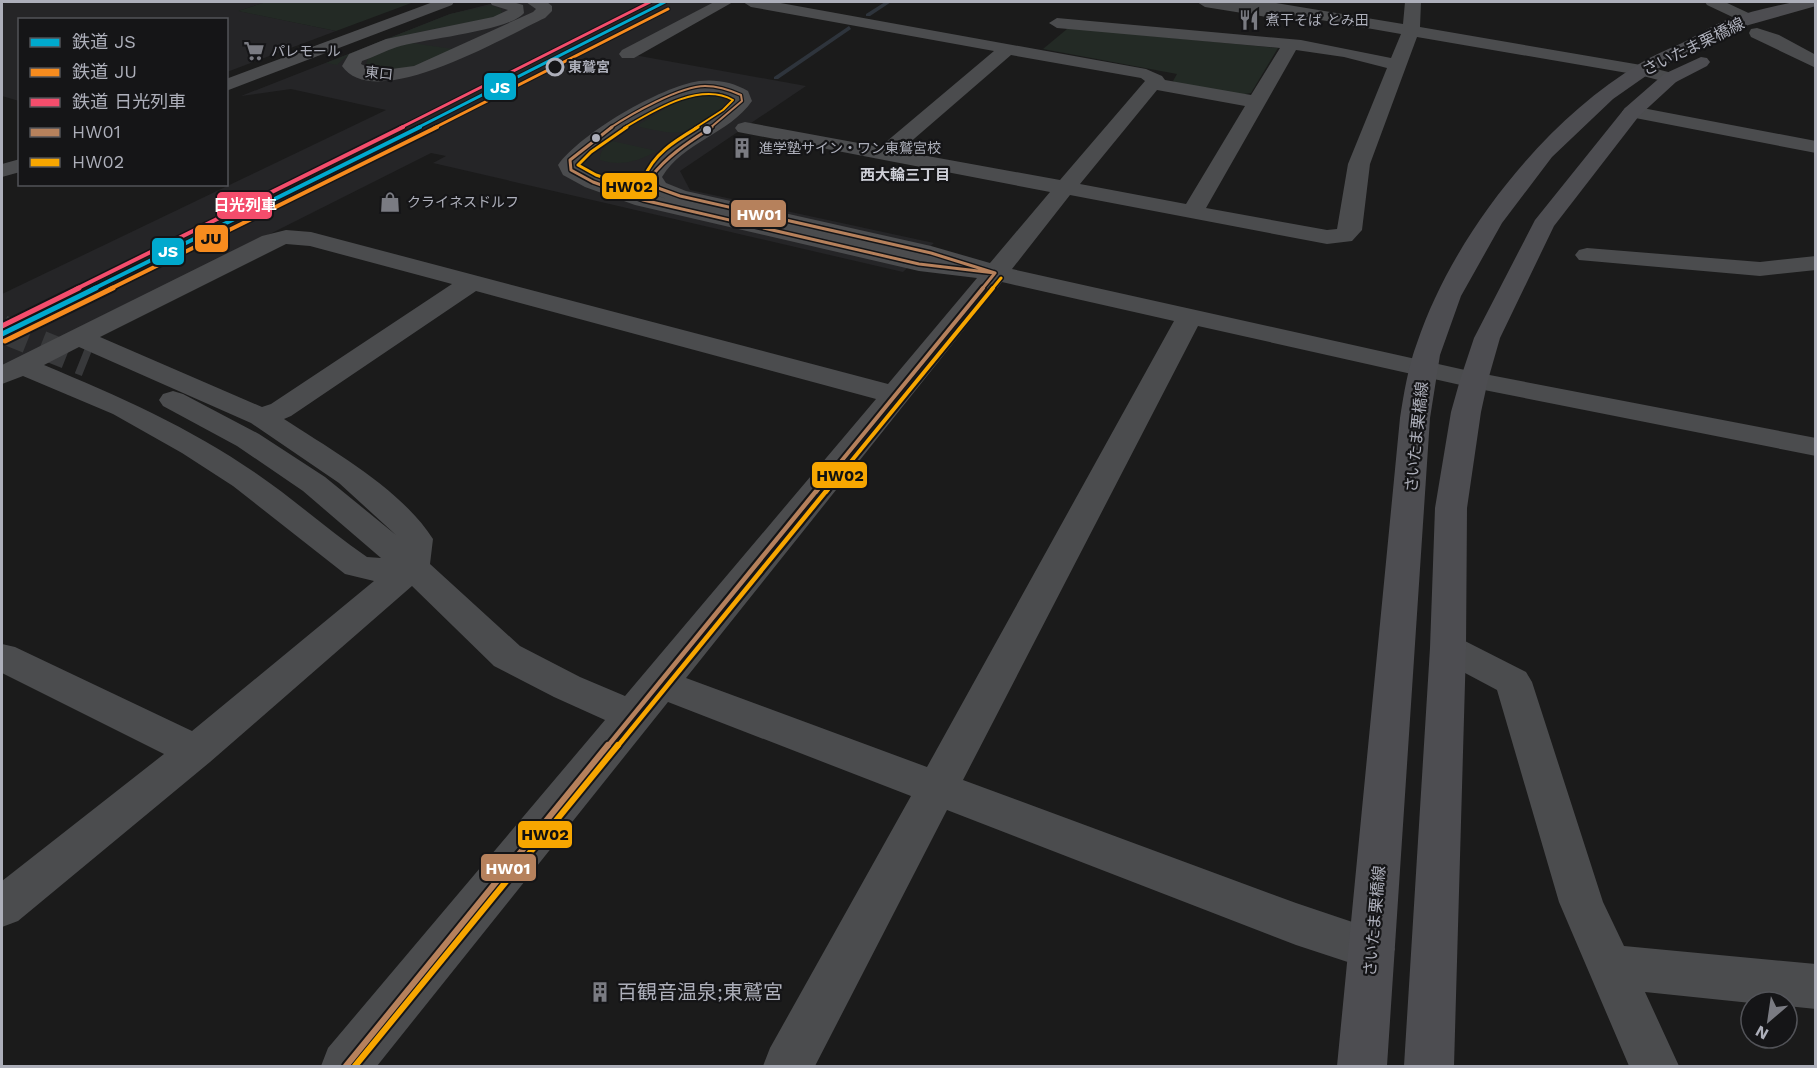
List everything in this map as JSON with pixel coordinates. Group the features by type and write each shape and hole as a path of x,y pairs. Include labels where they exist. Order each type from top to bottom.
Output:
{"main road":[{"name":"さいたま栗橋線","path":"1362,1066 1415,418 1423,369 1432,335 1466,262 1506,204 1562,134 1592,106 1753,26 1812,2"},
{"name":"さいたま栗橋線","path":"1753,26 1815,15"},
{"name":"さいたま栗橋線","path":"1429,1066 1448,648 1450,508 1466,412 1487,338 1543,225 1632,112 1656,74"}],"street":[{"path":"228,86 446,2"},
{"name":"東口","path":"498,2 517,8 516,13 498,21 392,43 355,58 351,66 363,73 379,75 399,75 420,70 539,15 544,11 544,6 534,2"},
{"path":"628,54 725,2"},
{"path":"346,1066 1064,189 1155,84 1155,78 1146,74 751,2"},
{"path":"1205,2 1283,14 1322,15"},
{"path":"1245,2 1656,74"},
{"path":"1285,2 1317,9 1322,15"},
{"path":"745,128 1327,237 1344,236 1350,230 1359,164 1411,30 1413,2"},
{"path":"1713,2 1815,63"},
{"path":"884,154 1014,50 1057,24 1076,9"},
{"path":"1057,24 1291,44 1344,51 1399,65"},
{"path":"1192,212 1291,44"},
{"path":"1155,84 1257,102"},
{"path":"995,273 919,264 643,200 593,182 571,170 569,165 576,153 586,145 667,97 703,86 728,89 741,95 742,101 738,108 685,144 654,170 651,177 658,188 680,196 931,253 995,273 1423,369 1815,447"},
{"path":"1632,112 1815,147"},
{"path":"2,171 18,166"},
{"path":"12,371 83,350 270,241 286,237 311,239 474,281 895,395"},
{"path":"1587,255 1760,269 1815,263"},
{"path":"261,417 280,410 474,281"},
{"path":"788,1066 1191,316"},
{"path":"2,907 196,751 413,567 416,539 405,524 350,476 261,417 83,350"},
{"path":"83,350 147,387 248,440 314,484 413,567 507,656 567,687 633,715"},
{"path":"12,371 123,408 193,447 286,510 357,566 376,570 413,567"},
{"path":"1448,648 1513,682 1581,902 1654,1066"},
{"path":"2,657 196,751"},
{"path":"659,683 1296,924 1372,949"},
{"path":"1609,966 1815,987"}],"shaded area":[{"name":"パレモール","path":"11,2 266,2 239,11 336,31 228,72 228,18 18,18 18,101 2,96 2,4"},
{"path":"266,2 414,2 336,31 238,11"},
{"path":"498,2 714,2 623,53 806,86 680,171 690,190 934,243 903,272 433,163 446,156 431,153 2,369 2,294 386,110 291,89 241,96 450,14"},
{"path":"491,5 501,9 502,13 494,18 388,40 350,55 337,65 326,63 450,14"},
{"path":"1071,28 1278,48 1251,93 1240,95 1178,85 1173,81 1177,74 1043,49"},
{"path":"412,43 453,49 422,64 399,70 376,69 366,64 368,59 396,46"},
{"path":"705,93 720,96 725,103 723,108 692,129 676,133 638,125 683,98"},
{"path":"612,141 657,151 629,162 615,163 600,160 602,151"}],"waterway":[{"path":"868,15 888,2"},
{"path":"776,78 849,28"}],"tunnel":[{"path":"2,329 87,363"}],"rail line":[{"name":"日光列車","path":"2,326 650,2"},
{"name":"JS","path":"2,334 504,85 665,2"},
{"name":"JU","path":"5,341 507,92 668,9"}],"transit line":[{"name":"HW01","path":"703,86 728,89 741,95 742,101 732,112 660,165 651,177 658,188 680,196 931,253 995,273 919,264 643,200 593,182 571,170 570,160 615,125 667,98 703,86"},
{"name":"HW02","path":"703,94 726,96 733,100 711,119 670,144 649,165 644,178 652,193 656,195 596,175 578,165 591,152 621,130 653,112 703,94"},
{"name":"HW01","path":"346,1066 995,273"},
{"name":"HW02","path":"355,1066 1001,278"}],"place":[{"name":"煮干そば とみ田","path":"1249,20"},
{"name":"パレモール","path":"254,51"},
{"name":"東鷲宮","path":"555,67"},
{"name":"進学塾サイン・ワン東鷲宮校","path":"742,148"},
{"name":"クライネスドルフ","path":"390,202"},
{"name":"百観音温泉;東鷲宮","path":"600,992"}],"district":[{"name":"西大輪三丁目","path":"905,175"}]}
